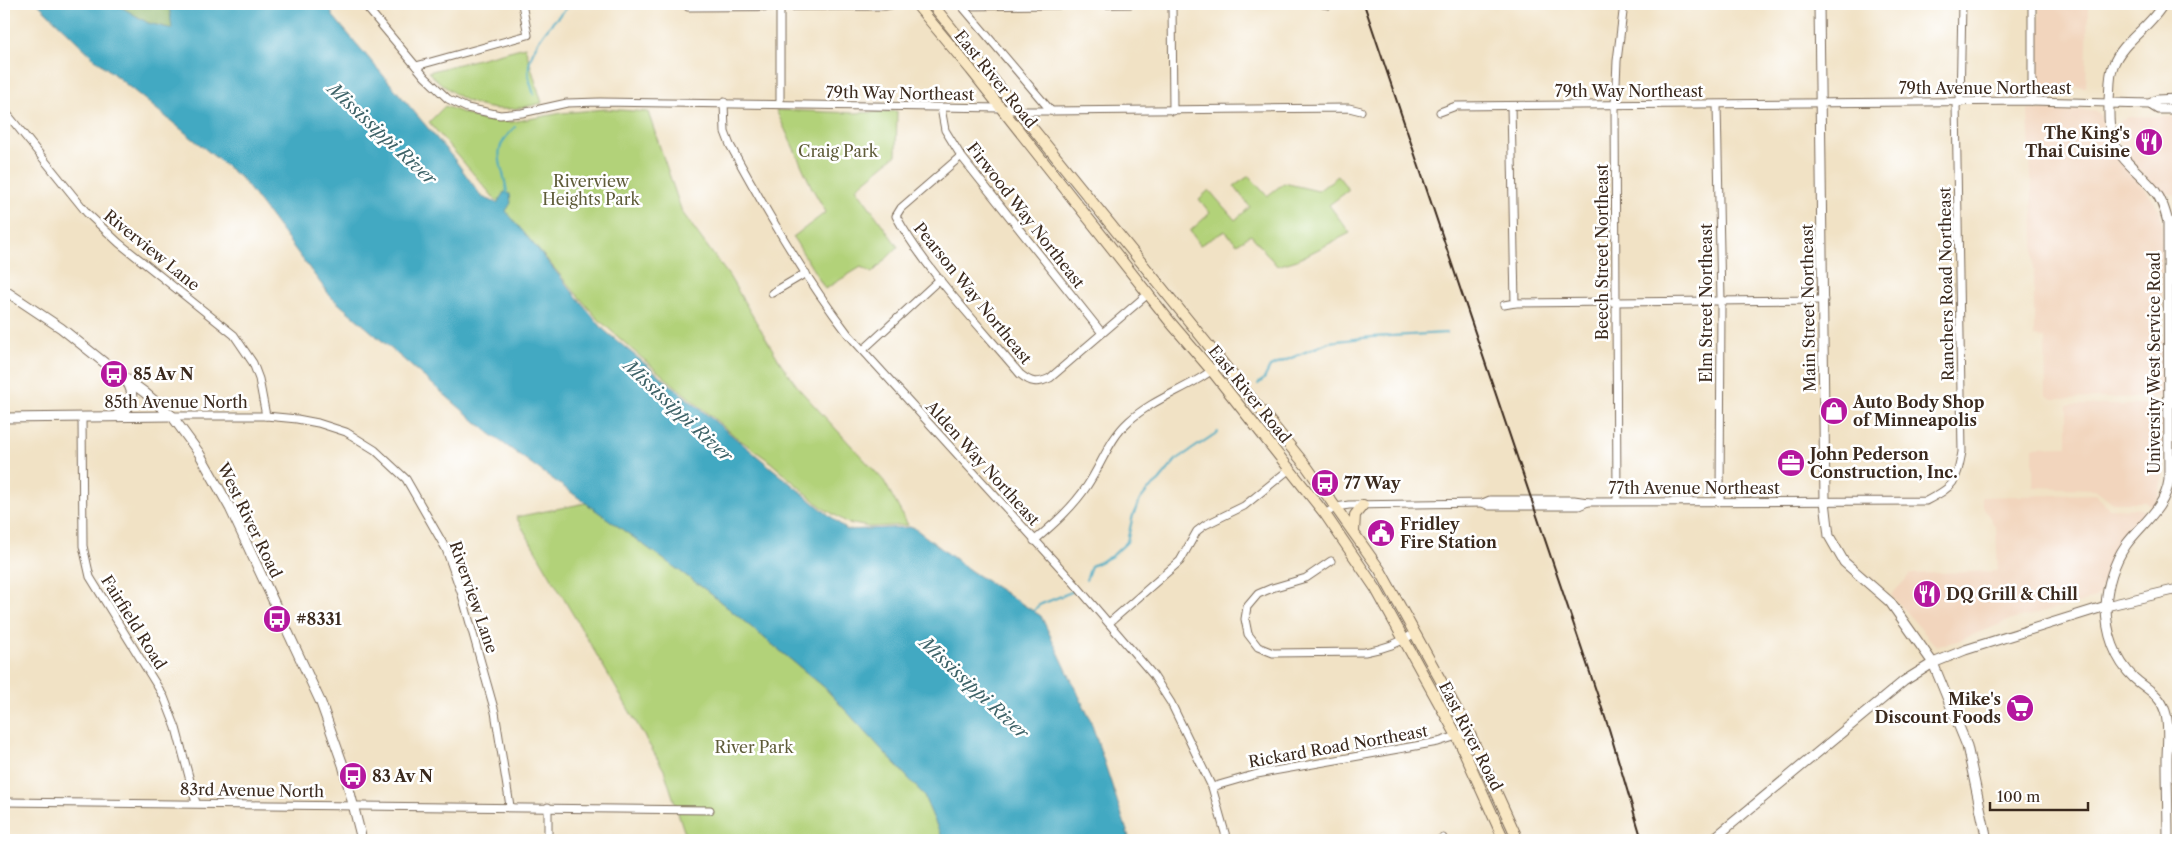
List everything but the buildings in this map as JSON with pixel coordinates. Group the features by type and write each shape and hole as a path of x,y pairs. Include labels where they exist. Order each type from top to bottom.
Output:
{"main road":[{"name":"East River Road","path":"916,4 1149,293 1171,323 1291,468 1325,514 1376,589 1457,736 1504,840"},
{"name":"East River Road","path":"932,4 1307,468 1380,570 1468,730 1518,840"},
{"path":"1354,534 1355,515 1363,505"}],"street":[{"name":"79th Way Northeast","path":"364,4 416,66 436,88 453,102 479,112 500,115 522,113 566,103 724,102 1001,108 1051,112 1349,108 1361,111"},
{"path":"416,66 528,35 522,4"},
{"path":"688,8 885,6 895,4"},
{"path":"961,5 1130,4"},
{"path":"1172,4 1172,111"},
{"name":"Beech Street Northeast","path":"1617,501 1615,105 1617,61 1624,4"},
{"name":"Main Street Northeast","path":"1819,4 1825,501 1829,536 1844,562 1890,602 1933,662 1968,746 1987,840"},
{"name":"Ranchers Road Northeast","path":"1947,490 1957,478 1962,452 1958,103 1962,4"},
{"path":"2032,4 2032,101"},
{"name":"University West Service Road","path":"2163,4 2146,27 2125,47 2113,66 2110,78 2109,103 2110,125 2115,144 2123,158 2155,191 2168,222 2169,480 2167,492 2162,503 2126,545 2117,561 2111,577 2106,606 2111,642 2116,656 2134,678 2156,695 2165,710 2168,731 2168,840"},
{"path":"961,5 1051,112"},
{"path":"780,7 780,104"},
{"name":"79th Avenue Northeast","path":"1820,103 2032,101 2150,104 2158,100 2178,99"},
{"name":"Alden Way Northeast","path":"724,102 725,132 730,145 806,273 834,316 1109,623 1145,664 1163,689 1212,787 1227,840"},
{"name":"79th Way Northeast","path":"1440,112 1456,106 1820,103"},
{"name":"Elm Street Northeast","path":"1717,104 1721,301 1720,501"},
{"name":"79th Avenue Northeast","path":"2150,104 2158,109 2178,110"},
{"path":"1511,106 1516,303"},
{"name":"Firwood Way Northeast","path":"942,108 945,130 961,156 1102,333"},
{"name":"Riverview Lane","path":"4,110 87,213 119,243 234,335 245,348 256,371 266,416"},
{"name":"Pearson Way Northeast","path":"961,156 901,208 896,216 905,232 940,278 1020,374 1028,381 1039,383 1050,378 1149,293"},
{"path":"772,293 806,273"},
{"path":"863,350 940,278"},
{"name":"West River Road","path":"4,290 61,328 144,392 172,416 199,453 220,490 296,648 334,736 362,840"},
{"path":"1504,305 1516,303 1824,300"},
{"path":"1034,541 1075,503 1088,484 1109,445 1128,422 1147,407 1212,371 1222,362"},
{"path":"112,416 124,412 132,401 132,391 124,378"},
{"name":"85th Avenue North","path":"4,418 266,416 297,418 346,432"},
{"name":"Fairfield Road","path":"82,418 83,546 90,577 168,705 196,803"},
{"name":"Riverview Lane","path":"346,432 375,450 406,479 446,550 462,595 495,712 510,806"},
{"path":"1109,623 1180,561 1197,531 1205,525 1244,506 1291,468"},
{"name":"77th Avenue Northeast","path":"1325,514 1336,508 1363,505 1483,503 1490,500 1588,502 1926,501 1947,490"},
{"path":"1331,561 1306,578 1258,594 1247,607 1245,618 1248,634 1258,647 1273,653 1356,652 1378,650 1415,634"},
{"path":"1712,840 1904,681 1933,662 1965,650 2106,606 2178,589"},
{"name":"Rickard Road Northeast","path":"1212,787 1256,774 1344,760 1457,736 1468,730"},
{"name":"83rd Avenue North","path":"4,802 510,806 710,810"},
{"path":"548,807 548,840"}],"shaded area":[{"path":"2039,4 2088,4 2086,87 2039,86"},
{"path":"2077,109 2098,112 2102,119 2107,143 2160,210 2162,224 2163,397 2052,399 2046,395 2045,338 2034,337 2034,239 2028,110"},
{"path":"2128,116 2178,117 2178,195 2161,194 2129,158 2115,130 2120,121"},
{"path":"2067,405 2163,405 2163,475 2158,497 2153,507 2146,502 2112,502 2095,489 2033,487 2033,447 2067,446"},
{"path":"2095,494 2109,508 2141,509 2146,514 2113,549 2099,595 2084,602 2011,620 1955,642 1936,646 1891,595 1911,574 1998,571 1996,528 1984,508 1981,497"}],"green space":[{"path":"116,4 169,4 173,29 148,23"},
{"path":"525,47 542,103 508,109 480,106 455,94 428,72"},
{"name":"Riverview Heights Park","path":"445,106 481,120 512,122 562,113 605,109 648,112 682,212 729,276 780,362 800,390 884,481 908,525 869,527 848,523 823,508 768,460 736,437 636,353 597,318 429,122"},
{"name":"Craig Park","path":"776,110 854,113 897,111 896,155 856,188 898,247 872,273 861,267 825,289 793,237 826,212 812,188"},
{"path":"1249,176 1267,196 1284,183 1318,191 1338,176 1349,190 1329,205 1350,233 1297,260 1277,266 1251,235 1237,244 1225,231 1200,245 1190,231 1210,213 1199,199 1209,190 1235,220 1250,207 1234,186"},
{"name":"River Park","path":"586,503 706,590 824,687 923,794 943,840 687,840 664,770 516,517"}],"water":[{"name":"Mississippi River","path":"38,4 116,4 148,23 172,29 169,4 328,4 333,16 455,160 482,197 497,203 504,192 510,194 511,203 506,211 604,330 847,530 913,527 971,571 1041,616 1090,719 1130,840 943,840 923,794 824,687 706,590 489,433 331,297 242,179 95,59"}],"waterway":[{"path":"534,95 529,72 531,56 545,31 571,4"},
{"path":"507,193 499,158 502,144 515,127"},
{"path":"1258,384 1264,379 1270,367 1329,342 1372,337 1447,333"},
{"path":"1086,580 1091,566 1112,556 1127,542 1133,515 1140,500 1148,490 1159,481 1176,460 1218,432"},
{"path":"1033,612 1039,605 1074,591"}],"railway":[{"path":"1364,4 1609,729 1642,840"}],"place":[{"name":"The King's Thai Cuisine","path":"2149,142"},
{"name":"85 Av N","path":"114,374"},
{"name":"Auto Body Shop of Minneapolis","path":"1834,411"},
{"name":"John Pederson Construction, Inc.","path":"1791,463"},
{"name":"77 Way","path":"1325,483"},
{"name":"Fridley Fire Station","path":"1381,533"},
{"name":"DQ Grill & Chill","path":"1927,594"},
{"name":"#8331","path":"277,619"},
{"name":"Mike's Discount Foods","path":"2020,708"},
{"name":"83 Av N","path":"353,776"}]}
